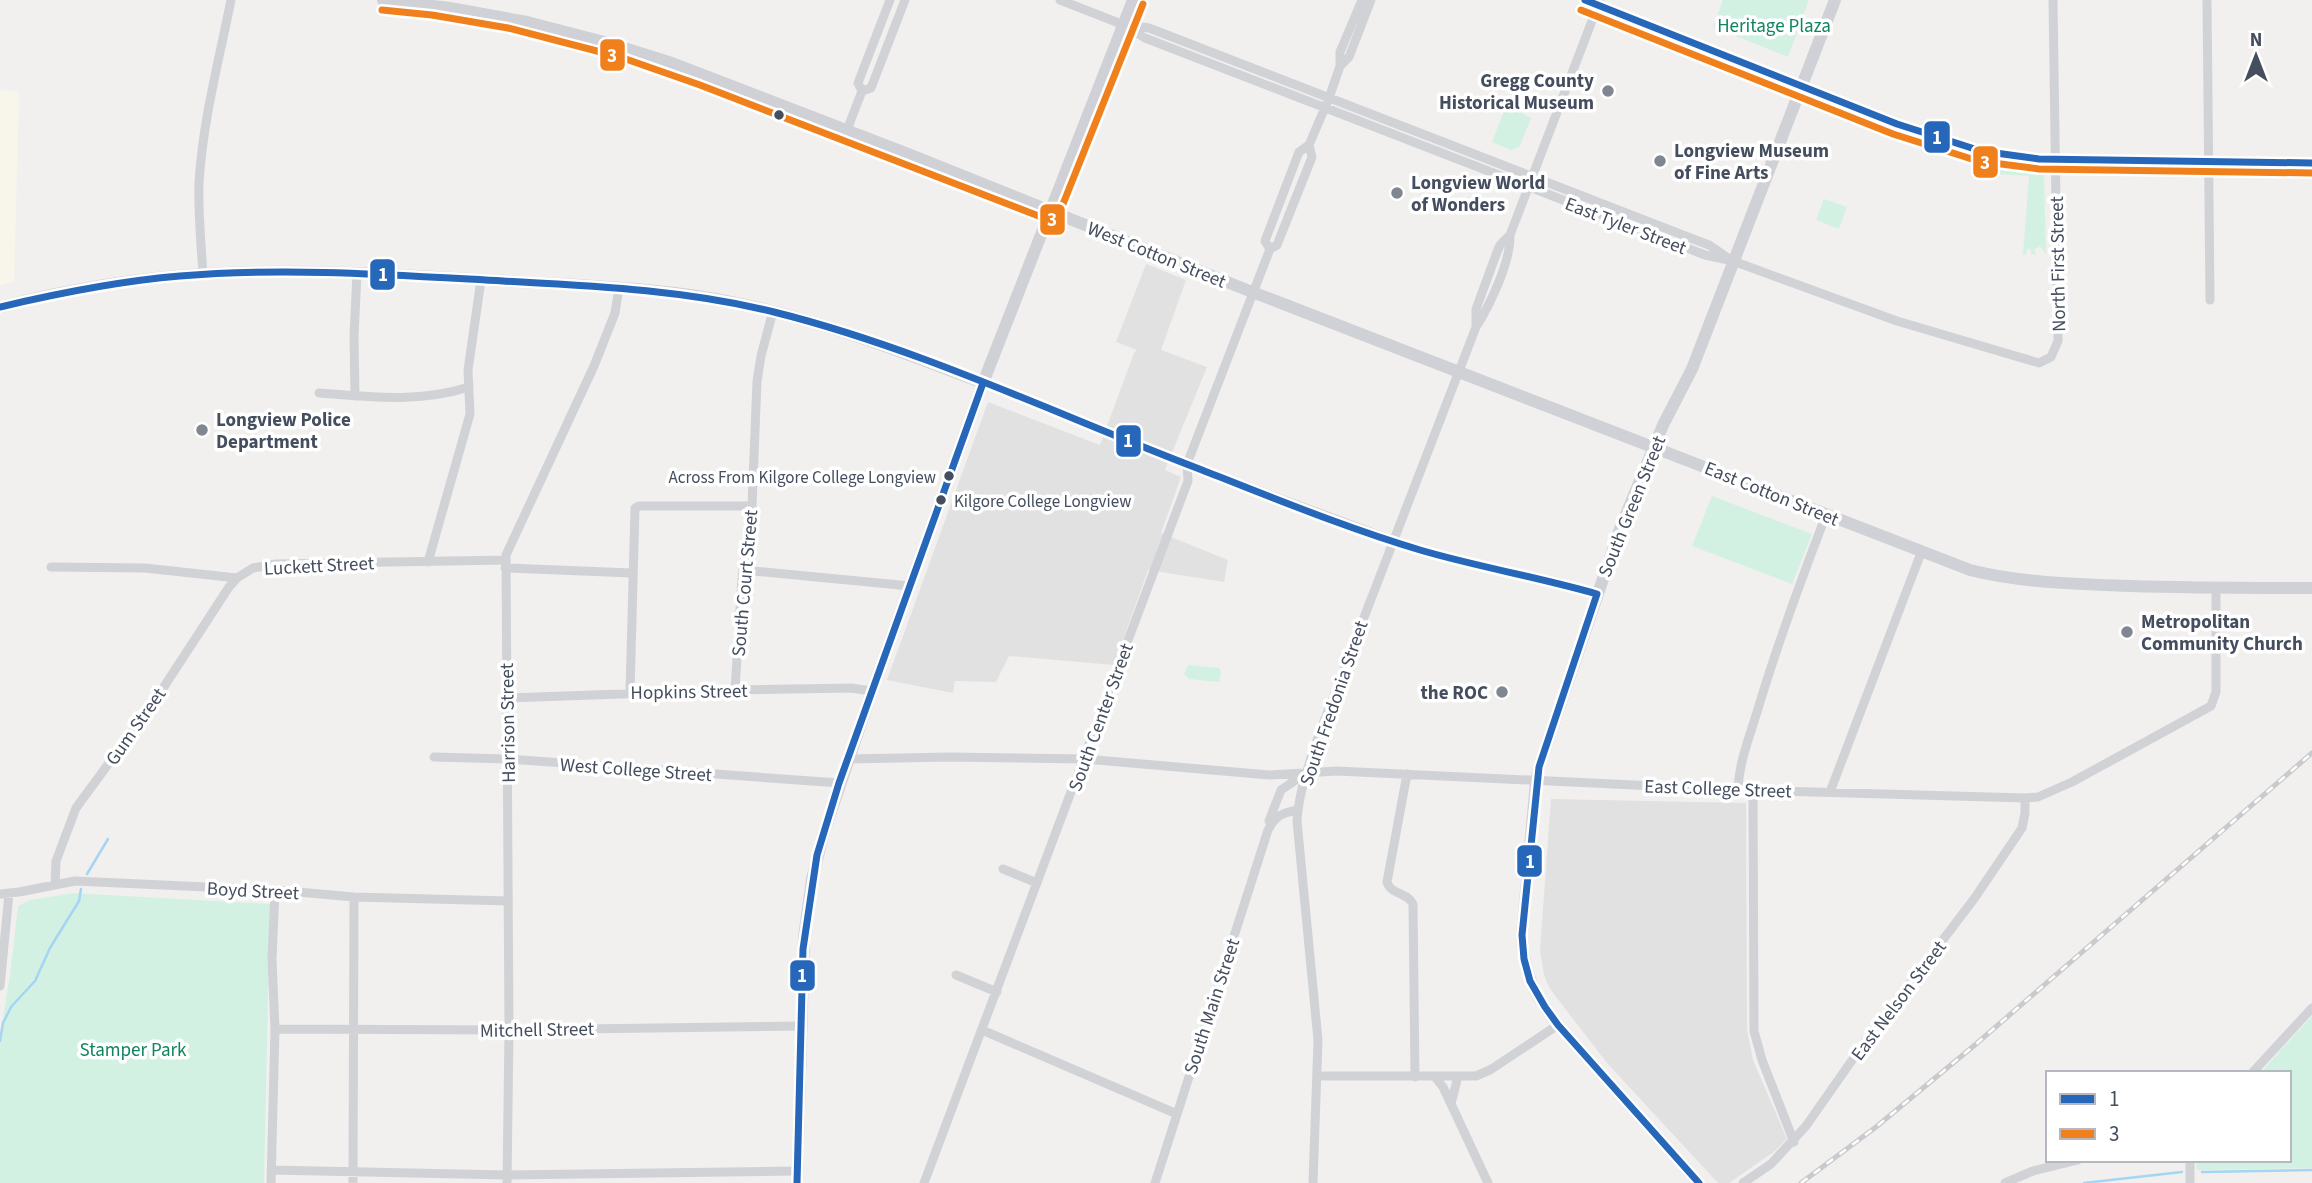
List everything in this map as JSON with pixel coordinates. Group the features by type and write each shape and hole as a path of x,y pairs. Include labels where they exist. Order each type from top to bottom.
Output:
{"main road":[{"name":"West Cotton Street","path":"383,0 500,16 587,37 672,63 1254,293"},
{"path":"797,1177 804,937 820,844 839,783 984,383 1133,0"},
{"name":"South Green Street","path":"1699,1183 1558,1025 1530,981 1524,959 1523,923 1536,782 1620,529 1654,446 1699,351 1835,0"},
{"path":"0,307 108,285 203,274 268,272 357,273 619,288 704,297 773,311 875,342 984,383"},
{"name":"East Cotton Street","path":"1254,293 1970,570 2016,579 2078,584 2312,588"}],"street":[{"path":"203,274 199,226 200,173 208,110 231,0"},
{"path":"847,130 862,91 858,83 890,0"},
{"path":"862,91 871,88 905,0"},
{"path":"1060,0 1124,25"},
{"path":"1309,145 1340,66 1340,52 1362,0"},
{"path":"1340,66 1349,57 1371,0"},
{"path":"1586,0 1599,2 1801,86 1964,149 2005,157 2055,160 2312,163"},
{"name":"North First Street","path":"2051,357 2058,346 2059,332 2053,0"},
{"path":"2207,0 2210,300"},
{"name":"South Fredonia Street","path":"1313,1183 1317,1029 1298,810 1306,773 1392,541 1476,327 1476,309 1494,276 1500,245 1510,235 1599,2"},
{"name":"East Tyler Street","path":"1124,25 1149,28 1329,97 1709,245 1733,261"},
{"name":"East Tyler Street","path":"1124,25 1145,38 1706,255 1733,261 1897,321 2030,362 2039,363 2051,357"},
{"name":"South Center Street","path":"924,1183 1188,481 1187,464 1270,249 1277,245 1312,157 1309,145 1299,152 1265,241 1270,249"},
{"path":"355,396 357,273"},
{"path":"428,562 470,414 468,365 481,280"},
{"name":"Harrison Street","path":"507,1179 509,1030 506,564 510,543 594,366 615,313 619,288"},
{"name":"South Court Street","path":"735,690 743,570 752,506 757,381 773,311"},
{"path":"984,383 1187,464 1392,541 1445,558 1557,582 1597,594"},
{"path":"319,393 427,397 468,387"},
{"path":"630,692 636,507 752,506"},
{"path":"1738,790 1740,768 1771,664 1826,515"},
{"path":"1830,792 1921,553"},
{"name":"Luckett Street","path":"51,567 154,568 237,578 248,570 271,564 428,562 506,564 632,573"},
{"path":"743,570 910,586"},
{"name":"Gum Street","path":"55,884 56,861 76,808 156,699 237,578"},
{"name":"East College Street","path":"1085,759 1269,775 1330,771 1738,790 2038,797 2072,782 2211,706 2216,691 2216,588"},
{"name":"Hopkins Street","path":"507,698 630,692 851,688 872,691"},
{"name":"West College Street","path":"433,757 507,759 839,783"},
{"path":"848,759 1085,759"},
{"name":"South Main Street","path":"1155,1183 1268,830 1269,817 1279,794 1306,773"},
{"path":"1407,774 1387,882 1391,889 1409,897 1413,904 1415,1077"},
{"path":"1753,790 1755,1031 1762,1060 1794,1142"},
{"name":"East Nelson Street","path":"1743,1183 1772,1164 1794,1142 1862,1046 1986,882 2022,828 2025,798"},
{"path":"1268,830 1279,814 1298,810"},
{"path":"1003,869 1037,883"},
{"name":"Boyd Street","path":"5,894 75,881 275,890 354,897 508,901"},
{"path":"271,1183 275,890"},
{"path":"0,986 5,894"},
{"path":"353,1178 354,897"},
{"path":"956,975 997,992"},
{"path":"2254,1071 2312,1008"},
{"path":"1317,1076 1476,1076 1558,1025"},
{"name":"Mitchell Street","path":"275,1029 509,1030 800,1026"},
{"path":"982,1030 1177,1114"},
{"path":"1451,1104 1458,1076"},
{"path":"1435,1077 1443,1087 1488,1183"},
{"path":"2005,1183 2033,1171 2070,1162"},
{"path":"2190,1162 2190,1183"},
{"path":"271,1170 353,1178 797,1177"}],"shaded area":[{"path":"0,90 19,92 14,282 0,285"},
{"path":"1146,264 1186,280 1161,350 1207,367 1165,470 1181,477 1161,533 1228,560 1224,582 1148,570 1114,665 1009,656 996,682 955,681 953,693 887,680 988,402 1100,445 1137,350 1116,342"},
{"path":"1551,799 1746,803 1747,1029 1753,1060 1787,1139 1775,1151 1729,1183 1718,1183 1607,1063 1550,989 1544,975 1540,950"}],"green space":[{"name":"Heritage Plaza","path":"1723,0 1809,0 1788,57 1713,27"},
{"path":"1512,108 1531,118 1520,146 1511,150 1492,142 1505,109 1511,112"},
{"path":"1994,164 2037,168 2044,173 2046,254 2040,246 2034,250 2037,255 2031,254 2031,249 2027,249 2026,255 2023,254 2029,176 1994,174"},
{"path":"1824,199 1847,207 1839,229 1816,220"},
{"path":"1712,496 1812,534 1792,584 1692,546"},
{"path":"1188,665 1219,668 1219,682 1189,679 1184,674"},
{"name":"Stamper Park","path":"73,893 270,904 264,1183 0,1183 0,1037 18,906 30,900"},
{"path":"2312,1016 2312,1168 2197,1170 2196,1162 2291,1162 2291,1071 2262,1071"}],"waterway":[{"path":"87,874 108,839"},
{"path":"0,1041 3,1023 11,1007 35,981 50,948 79,901 81,889"},
{"path":"2202,1172 2312,1170"},
{"path":"2084,1183 2182,1172"}],"railway":[{"path":"1801,1183 1876,1127 1976,1044 2312,753"}],"transit line":[{"name":"1","path":"1585,0 1897,124 1981,151 2039,159 2312,163"},
{"name":"3","path":"382,10 432,15 508,28 620,57 700,85 1049,220 1055,219 1059,214 1143,4"},
{"name":"3","path":"1581,10 1893,134 1978,161 2039,169 2312,173"},
{"name":"1","path":"0,307 134,281 260,272 382,274 571,285 639,290 741,305 829,327 937,364 1365,532 1442,556 1597,594 1539,767 1522,935 1524,959 1530,981 1558,1025 1699,1183"},
{"name":"1","path":"797,1183 803,949 817,855 839,783 983,383"}],"place":[{"name":"Gregg County Historical Museum","path":"1608,91"},
{"name":"Longview Museum of Fine Arts","path":"1660,161"},
{"name":"Longview World of Wonders","path":"1397,193"},
{"name":"Longview Police Department","path":"202,430"},
{"name":"Across From Kilgore College Longview","path":"949,476"},
{"name":"Kilgore College Longview","path":"941,500"},
{"name":"Metropolitan Community Church","path":"2127,632"},
{"name":"the ROC","path":"1502,692"}]}
